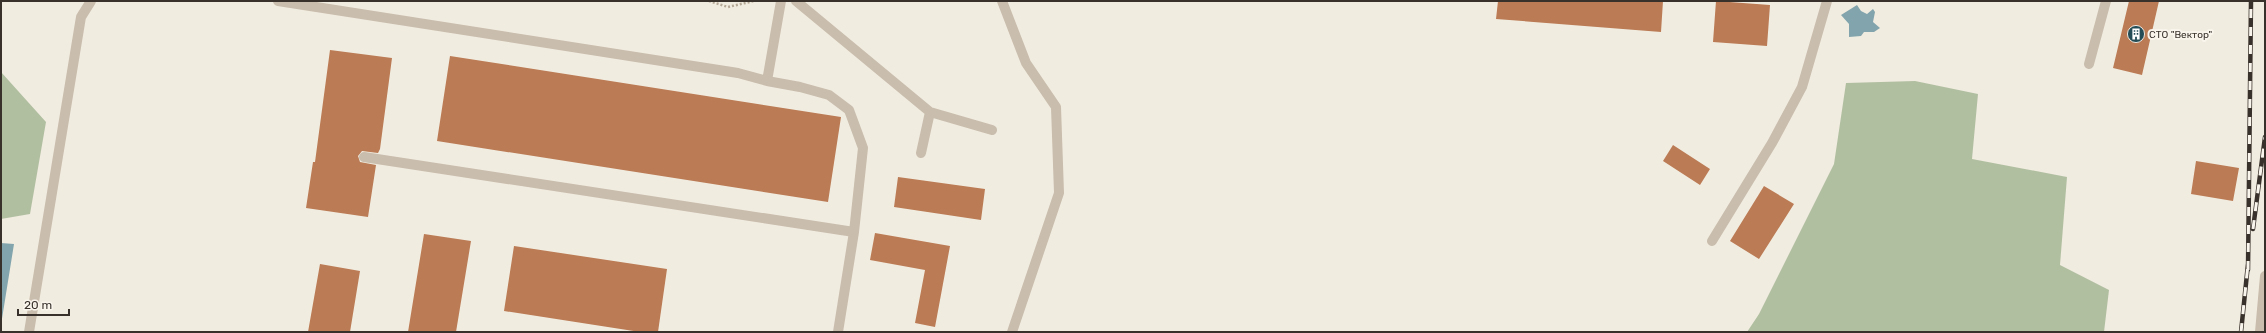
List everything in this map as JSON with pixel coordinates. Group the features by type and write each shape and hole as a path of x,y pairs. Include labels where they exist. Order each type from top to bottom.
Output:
{"street":[{"path":"29,332 81,18 91,1"},
{"path":"278,1 738,73 829,95 849,110 863,148 854,232 838,332"},
{"path":"767,81 781,1"},
{"path":"796,1 930,112 992,130"},
{"path":"1002,1 1026,63 1056,107 1059,193 1012,332"},
{"path":"1712,241 1772,143 1802,87 1827,1"},
{"path":"2089,64 2106,1"},
{"path":"921,153 930,112"},
{"path":"364,157 854,232"},
{"path":"2260,332 2265,276"}],"path":[{"path":"710,1 728,7 754,1"}],"green space":[{"path":"1,72 46,122 30,214 1,219"},
{"path":"1915,81 1978,94 1972,159 2067,177 2060,265 2109,290 2104,332 1747,332 1759,314 1834,164 1846,83"}],"water":[{"path":"1857,5 1861,11 1867,14 1873,9 1875,12 1873,22 1880,28 1874,32 1864,32 1861,36 1849,37 1849,24 1841,15"},
{"path":"1,243 14,244 1,325"}],"building":[{"path":"1498,1 1663,1 1661,32 1496,19"},
{"path":"1716,1 1770,5 1767,46 1713,42"},
{"name":"СТО \"Вектор\"","path":"2129,1 2159,1 2142,75 2113,68"},
{"path":"330,50 392,58 380,149 378,153 362,151 358,156 360,162 376,165 368,217 306,208 313,162 315,162"},
{"path":"450,56 841,117 828,202 437,141"},
{"path":"1673,145 1710,169 1700,185 1663,161"},
{"path":"2196,161 2239,168 2233,201 2191,194"},
{"path":"898,177 985,189 981,220 894,207"},
{"path":"1764,186 1794,204 1759,259 1730,241"},
{"path":"875,233 950,246 935,327 915,323 925,270 870,260"},
{"path":"424,234 471,241 456,332 408,332"},
{"path":"514,246 667,269 658,332 640,332 504,311"},
{"path":"320,264 360,271 350,332 308,332"}],"railway":[{"path":"2248,270 2251,1"},
{"path":"2253,229 2265,137"},
{"path":"2241,332 2248,264"}],"place":[{"name":"СТО \"Вектор\"","path":"2136,34"}]}
